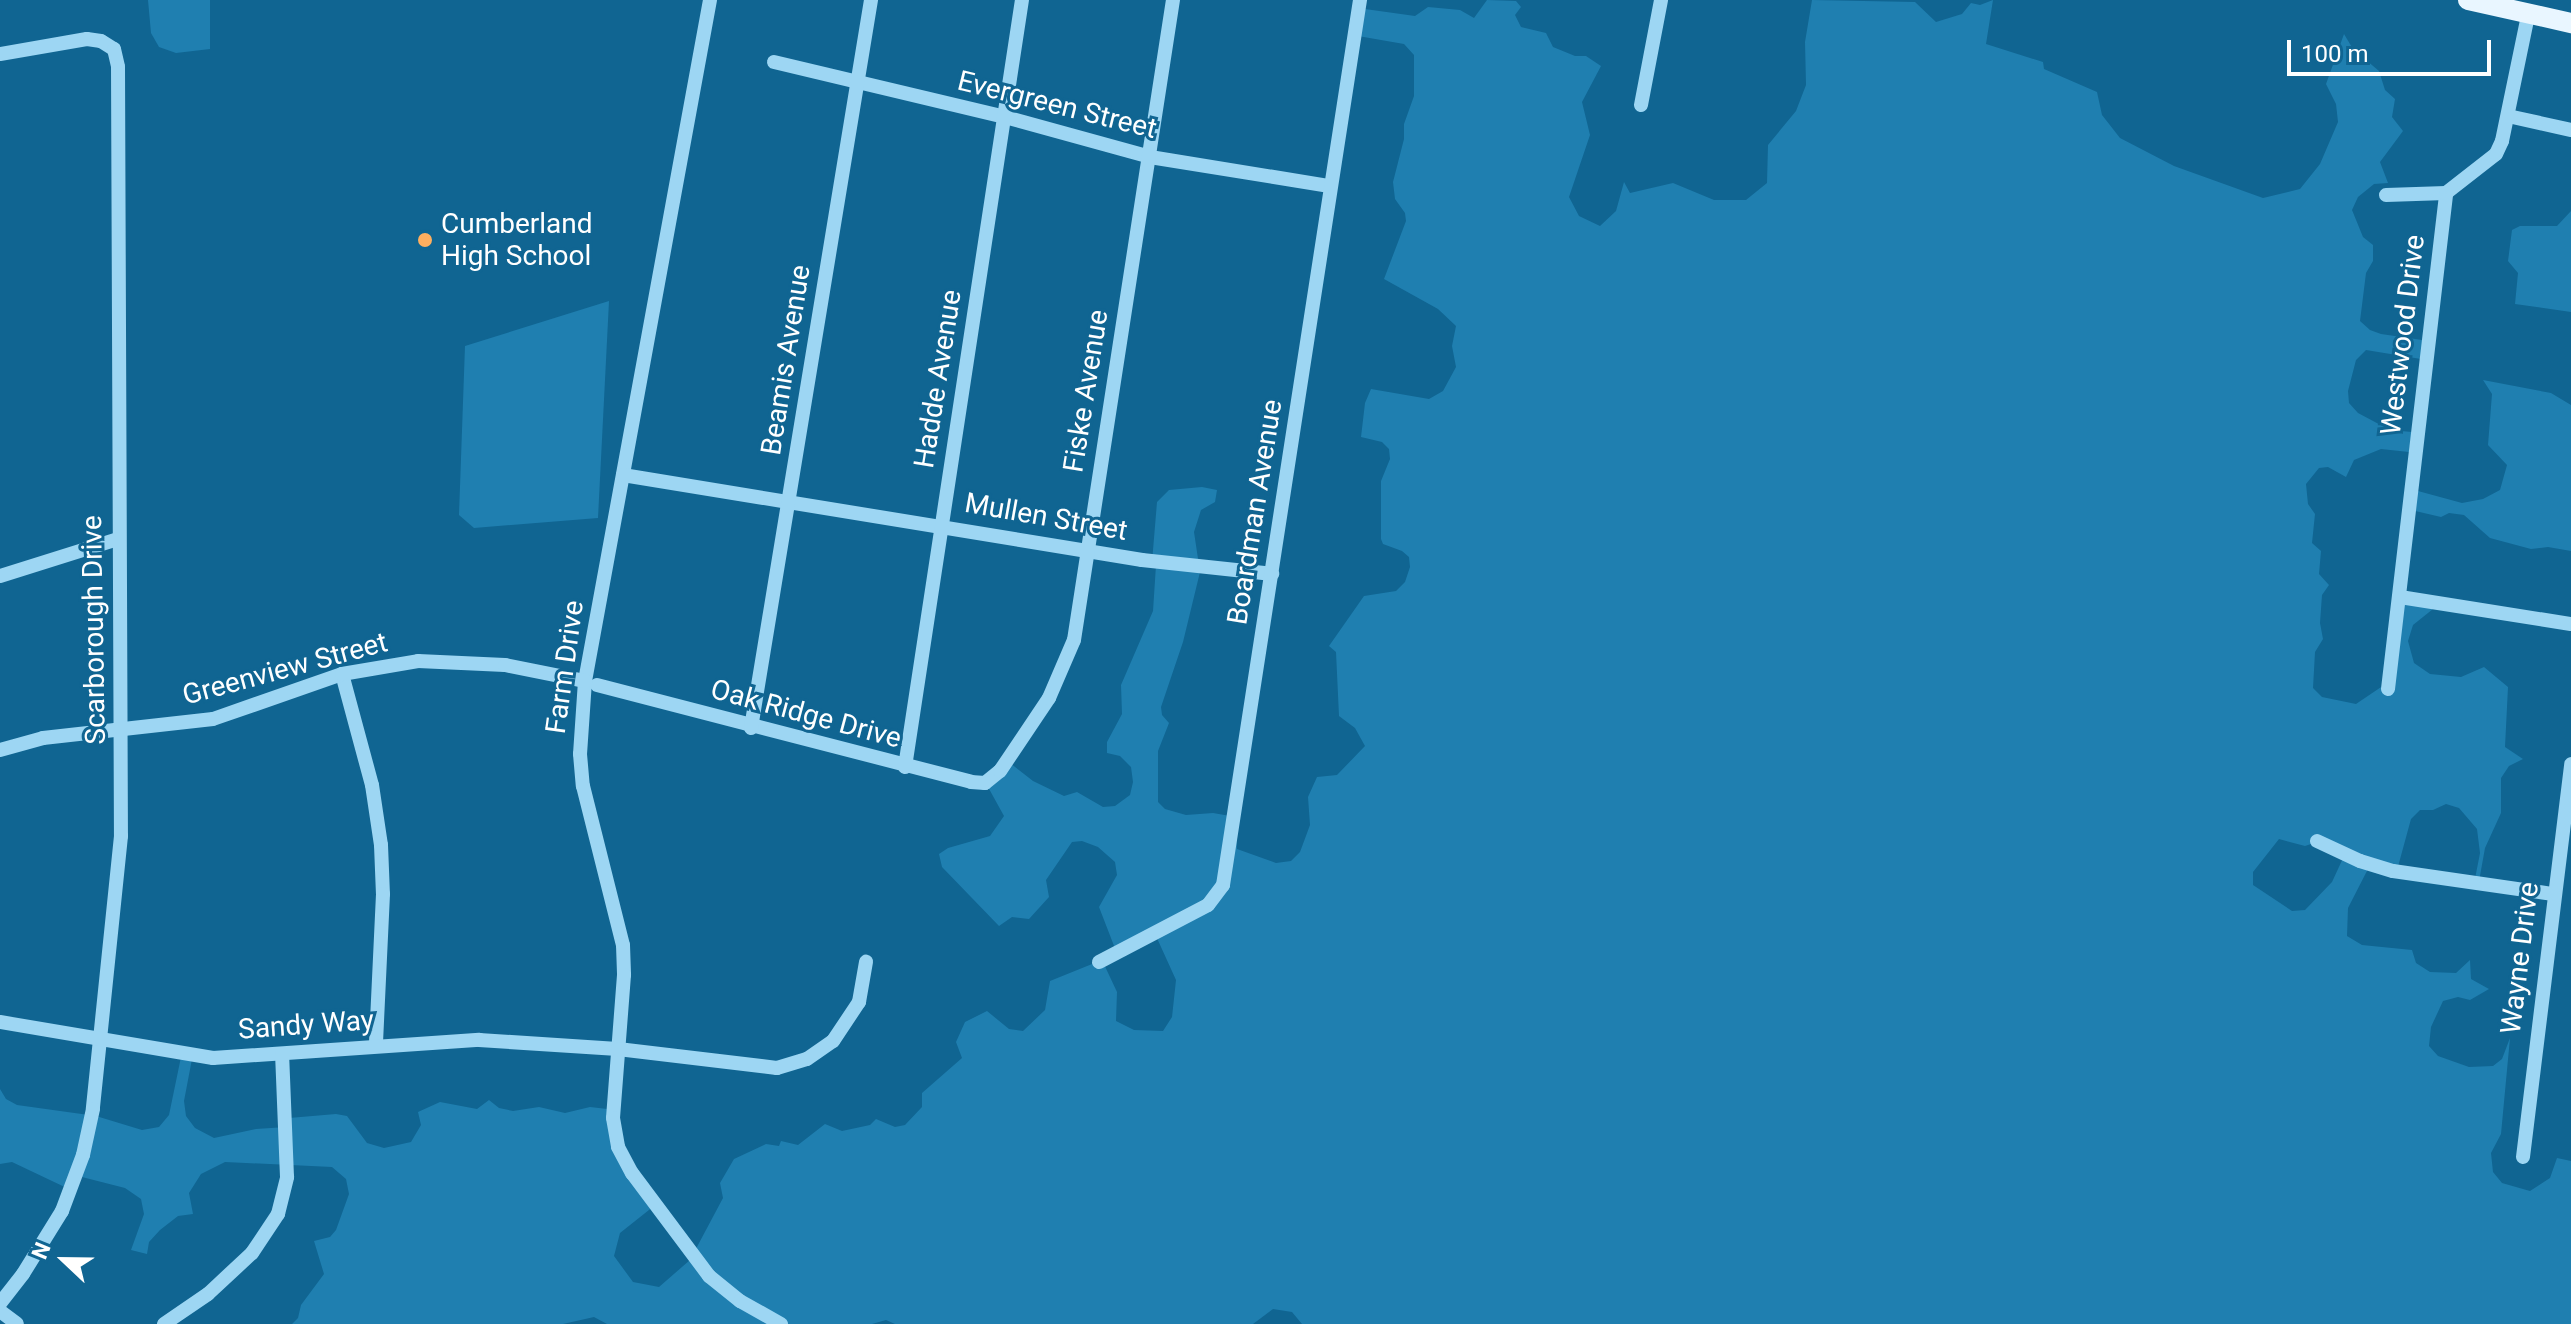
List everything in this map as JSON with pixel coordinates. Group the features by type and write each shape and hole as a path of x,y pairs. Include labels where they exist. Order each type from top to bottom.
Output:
{"main road":[{"path":"2468,0 2571,23"}],"street":[{"name":"Farm Drive","path":"710,0 623,475 580,735 583,786 623,945 614,1129 624,1161 709,1276 740,1301 781,1324"},
{"name":"Beamis Avenue","path":"751,728 871,0"},
{"name":"Hadde Avenue","path":"905,767 1022,0"},
{"name":"Fiske Avenue","path":"1000,771 1049,698 1069,657 1173,0"},
{"name":"Boardman Avenue","path":"1099,962 1208,905 1223,885 1360,0"},
{"path":"1641,105 1661,0"},
{"path":"2386,195 2446,193 2496,154 2508,116 2528,15"},
{"name":"Scarborough Drive","path":"0,54 87,39 101,41 114,49 118,67 121,730 121,836 93,1109 75,1182 41,1248 0,1303"},
{"name":"Evergreen Street","path":"774,62 1005,117 1150,157 1330,186"},
{"path":"2508,116 2571,130"},
{"name":"Westwood Drive","path":"2388,689 2446,193"},
{"name":"Mullen Street","path":"623,475 1142,560 1272,574"},
{"path":"0,576 118,539"},
{"path":"2400,597 2571,624"},
{"name":"Greenview Street","path":"0,750 43,738 213,719 342,674 418,661 505,665 591,683"},
{"path":"342,674 372,785 381,845 383,894 376,1045"},
{"name":"Oak Ridge Drive","path":"591,683 905,767 985,783 1000,771"},
{"name":"Wayne Drive","path":"2523,1157 2571,764"},
{"path":"2317,841 2360,861 2393,871 2553,894"},
{"name":"Sandy Way","path":"0,1022 213,1058 479,1040 618,1049 762,1068 792,1065 820,1052 843,1029 859,1002 866,962"},
{"path":"164,1324 208,1294 252,1253 278,1214 287,1177 282,1054"},
{"path":"0,1311 17,1324"}],"shaded area":[{"path":"148,0 210,0 210,49 176,53 159,47 151,33"},
{"path":"1487,0 1516,1 1521,7 1515,15 1521,27 1546,33 1553,47 1575,56 1586,56 1601,66 1582,102 1590,135 1569,197 1579,216 1600,226 1616,211 1624,182 1630,193 1673,183 1714,200 1746,200 1767,183 1768,145 1796,111 1806,85 1805,42 1812,0 1915,2 1936,22 1962,14 1971,3 1980,5 1993,0 1986,44 2043,62 2044,69 2097,92 2102,115 2120,138 2174,166 2263,198 2300,189 2320,164 2338,122 2336,104 2326,84 2344,34 2353,49 2379,71 2385,90 2395,99 2392,117 2403,131 2380,162 2388,183 2374,184 2358,197 2352,210 2363,237 2373,245 2373,261 2366,273 2360,321 2381,334 2429,341 2427,360 2366,350 2356,360 2348,391 2349,403 2358,413 2390,430 2412,432 2409,452 2381,449 2354,460 2346,477 2328,467 2319,468 2306,484 2308,504 2315,514 2312,543 2321,551 2319,574 2329,585 2322,595 2320,623 2323,639 2315,652 2313,688 2322,697 2356,704 2390,681 2400,601 2438,605 2413,625 2408,641 2414,663 2430,674 2461,677 2484,667 2508,687 2505,747 2523,759 2509,766 2501,778 2501,813 2485,848 2478,887 2474,884 2480,853 2477,829 2459,808 2446,804 2433,810 2420,810 2411,819 2396,874 2369,867 2348,908 2347,936 2362,945 2412,950 2416,963 2430,972 2456,973 2470,960 2471,979 2489,989 2470,1000 2458,997 2443,1001 2431,1027 2429,1046 2438,1056 2469,1067 2493,1066 2502,1059 2510,1038 2501,1134 2491,1153 2493,1172 2502,1183 2530,1191 2550,1178 2557,1158 2571,1161 2571,1324 1302,1324 1292,1312 1273,1309 1253,1324 895,1324 886,1320 872,1324 607,1324 594,1317 563,1324 292,1324 298,1318 301,1305 324,1274 314,1241 330,1237 336,1230 349,1194 346,1179 332,1167 225,1162 201,1174 189,1193 193,1214 178,1216 160,1230 149,1242 147,1254 131,1250 144,1214 141,1199 125,1188 78,1176 71,1190 12,1162 0,1164 0,1089 6,1099 17,1105 96,1116 142,1130 159,1127 169,1115 181,1057 192,1059 184,1101 186,1116 195,1128 214,1138 256,1129 286,1127 289,1118 336,1114 347,1116 367,1143 384,1148 411,1142 421,1125 418,1112 440,1102 477,1109 489,1100 499,1108 513,1111 539,1107 565,1113 590,1107 616,1110 618,1139 654,1206 620,1233 614,1256 633,1282 659,1287 690,1260 723,1198 720,1183 734,1159 766,1144 779,1146 781,1141 798,1145 825,1124 842,1131 870,1125 876,1119 895,1127 905,1125 922,1107 922,1093 962,1058 956,1042 965,1022 987,1011 1009,1029 1023,1031 1045,1010 1050,981 1102,960 1117,992 1116,1021 1134,1030 1163,1031 1172,1017 1176,980 1156,936 1116,951 1099,907 1117,875 1115,862 1098,847 1082,841 1072,842 1046,880 1049,897 1029,919 1012,917 999,926 942,867 939,854 948,848 990,836 1004,816 988,787 1010,763 1033,781 1064,796 1077,792 1103,807 1115,806 1130,795 1133,782 1131,767 1120,756 1107,753 1107,742 1122,714 1121,685 1153,611 1156,565 1152,562 1157,502 1169,490 1202,487 1217,490 1215,502 1201,510 1194,532 1200,572 1183,642 1161,707 1162,715 1169,723 1158,751 1158,802 1165,809 1186,815 1213,813 1236,817 1237,849 1276,863 1291,861 1300,852 1310,825 1308,797 1317,777 1337,775 1365,746 1355,728 1339,716 1336,652 1329,646 1364,596 1396,591 1405,582 1410,567 1409,557 1383,544 1381,539 1381,481 1390,459 1389,449 1382,442 1361,437 1365,403 1371,389 1429,399 1443,391 1456,367 1452,346 1456,326 1438,309 1384,279 1406,221 1405,213 1395,199 1393,182 1404,139 1404,124 1414,96 1414,55 1404,44 1358,36 1365,9 1415,16 1428,7 1460,10 1474,18","holes":["2279,839 2305,846 2317,842 2344,856 2332,882 2305,910 2292,911 2253,885 2253,872"]},
{"path":"2571,211 2571,312 2515,304 2518,273 2508,261 2512,230 2520,226 2557,226"},
{"path":"609,301 598,518 474,528 459,515 465,346"},
{"path":"2483,380 2551,393 2571,405 2571,551 2548,547 2531,549 2490,538 2464,515 2449,513 2441,517 2411,510 2418,491 2462,503 2483,499 2500,490 2507,465 2488,445 2492,394"}],"place":[{"name":"Cumberland High School","path":"425,240"}]}
